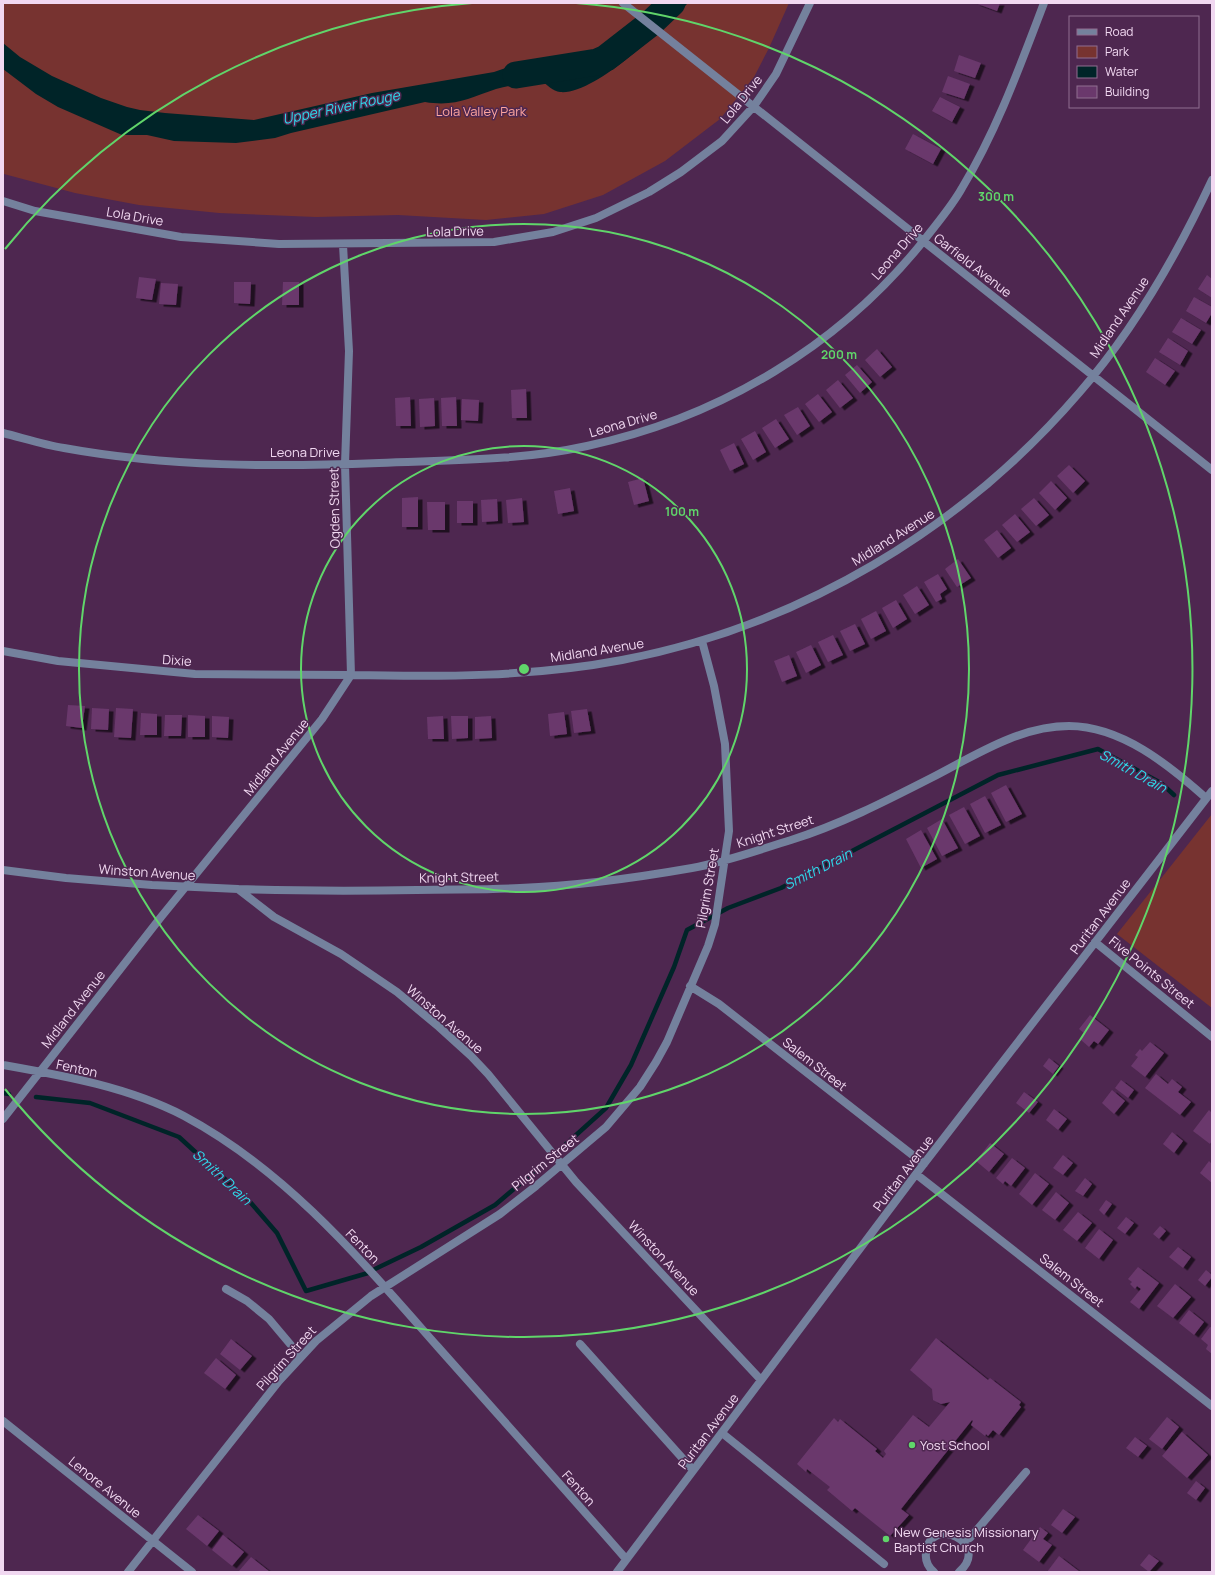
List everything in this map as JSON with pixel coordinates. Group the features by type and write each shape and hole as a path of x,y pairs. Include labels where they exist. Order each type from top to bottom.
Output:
{"street":[{"name":"Garfield Avenue","path":"623,3 1212,470"},
{"name":"Lola Drive","path":"3,202 35,212 181,237 279,244 344,245 494,242 531,237 575,226 623,206 681,172 722,141 754,106 776,74 810,3"},
{"name":"Leona Drive","path":"3,433 62,448 134,458 252,465 345,464 480,459 543,454 614,440 682,418 748,387 784,366 818,342 881,289 910,259 961,190 986,146 1009,96 1044,3"},
{"name":"Midland Avenue","path":"3,1119 186,886 322,719 351,675 478,675 536,672 620,660 702,641 767,618 821,594 874,565 928,531 974,496 1019,457 1043,433 1093,376 1126,332 1157,284 1211,185"},
{"name":"Ogden Street","path":"344,245 349,351 345,464 351,675"},
{"name":"Pilgrim Street","path":"128,1572 301,1356 330,1328 371,1296 386,1288 410,1270 500,1214 562,1165 606,1127 640,1087 667,1042 708,946 715,924 725,860 729,831 725,744 714,686 702,641"},
{"name":"Dixie","path":"3,652 58,661 181,673 351,675"},
{"name":"Knight Street","path":"238,889 304,891 518,888 612,880 694,868 725,860 827,827 902,793 1007,739 1028,732 1054,727 1070,726 1088,728 1118,737 1167,766 1206,798"},
{"name":"Puritan Avenue","path":"617,1572 916,1174 1212,791"},
{"name":"Winston Avenue","path":"3,870 66,878 238,889 274,917 341,954 397,992 439,1027 488,1074 562,1165 761,1380"},
{"name":"Five Points Street","path":"1095,942 1212,1037"},
{"name":"Salem Street","path":"690,986 718,1004 924,1164"},
{"name":"Fenton","path":"3,1065 95,1083 142,1097 183,1116 222,1139 260,1165 297,1196 386,1288 626,1559"},
{"name":"Salem Street","path":"916,1174 1212,1406"},
{"path":"226,1289 247,1302 269,1319 301,1356"},
{"path":"580,1344 693,1470"},
{"name":"Lenore Avenue","path":"3,1421 192,1572"},
{"path":"722,1433 884,1564"},
{"path":"962,1540 970,1538 1026,1472"},
{"path":"934,1572 927,1563 925,1556 930,1542 942,1534 956,1536 962,1540 968,1551 963,1571"}],"green space":[{"name":"Lola Valley Park","path":"3,3 789,3 754,77 720,119 665,161 603,195 544,214 486,220 398,215 316,217 219,213 139,205 75,193 4,174"},
{"path":"1212,814 1212,1008 1117,934"}],"water":[{"path":"658,3 688,3 663,28 628,58 591,83 574,90 560,92 550,88 542,81 519,84 496,89 462,101 445,103 425,102 275,138 236,143 174,141 147,135 122,135 58,107 36,94 3,69 3,43 20,57 52,76 101,98 127,107 165,113 254,120 372,93 494,72 526,61 537,61 557,72 569,72 594,57"}],"building":[{"path":"975,3 1000,3 997,11"},
{"path":"959,55 981,63 975,78 954,71"},
{"path":"948,76 970,84 964,99 942,92"},
{"path":"940,97 960,107 952,122 932,111"},
{"path":"913,134 941,149 933,164 905,149"},
{"path":"1207,275 1212,279 1212,298 1198,289"},
{"path":"139,277 156,279 152,300 136,298"},
{"path":"234,282 251,282 250,304 234,303"},
{"path":"283,282 299,282 299,305 282,305"},
{"path":"161,283 178,284 176,305 159,304"},
{"path":"1194,297 1212,307 1212,313 1206,323 1186,311"},
{"path":"1181,318 1201,330 1192,344 1172,332"},
{"path":"1168,338 1188,351 1180,365 1159,352"},
{"path":"877,349 892,367 880,377 865,360"},
{"path":"1155,358 1175,371 1165,385 1146,372"},
{"path":"857,365 872,382 860,393 845,375"},
{"path":"838,380 853,398 840,408 826,390"},
{"path":"526,389 527,418 512,418 511,390"},
{"path":"818,394 832,412 819,422 805,404"},
{"path":"410,397 411,426 396,426 395,398"},
{"path":"456,397 457,426 442,426 441,398"},
{"path":"434,398 435,426 420,427 419,399"},
{"path":"462,399 479,400 478,421 461,420"},
{"path":"798,407 810,426 797,435 784,415"},
{"path":"776,419 789,439 775,448 762,428"},
{"path":"755,431 766,452 753,460 741,439"},
{"path":"734,443 744,464 730,471 720,450"},
{"path":"1069,465 1085,481 1073,493 1057,476"},
{"path":"643,478 649,501 634,505 628,482"},
{"path":"1051,481 1067,498 1055,510 1039,493"},
{"path":"570,488 574,511 558,514 554,491"},
{"path":"418,497 418,527 402,527 402,498"},
{"path":"522,498 524,522 508,523 506,500"},
{"path":"1034,498 1049,515 1036,526 1021,509"},
{"path":"497,499 498,521 482,522 481,500"},
{"path":"457,501 473,501 473,523 457,523"},
{"path":"427,502 445,502 445,530 428,530"},
{"path":"1015,514 1030,532 1017,542 1002,525"},
{"path":"997,530 1011,548 998,558 984,540"},
{"path":"958,559 971,578 957,587 945,569"},
{"path":"938,574 947,589 940,594 942,599 936,602 924,582"},
{"path":"917,586 929,605 915,614 903,595"},
{"path":"896,600 907,619 893,628 882,608"},
{"path":"876,611 886,631 871,639 861,619"},
{"path":"855,624 865,644 850,651 840,631"},
{"path":"833,635 843,655 828,662 818,642"},
{"path":"811,645 821,665 806,673 796,652"},
{"path":"789,655 797,676 782,682 774,661"},
{"path":"68,705 85,706 82,728 66,726"},
{"path":"92,708 109,709 108,730 91,729"},
{"path":"116,708 133,709 131,738 114,737"},
{"path":"587,709 591,731 574,733 571,711"},
{"path":"564,712 567,734 550,736 548,714"},
{"path":"141,713 157,714 157,735 140,735"},
{"path":"165,715 182,715 181,736 164,736"},
{"path":"188,715 205,716 205,737 188,737"},
{"path":"212,716 229,717 228,738 212,737"},
{"path":"443,716 444,739 428,739 427,717"},
{"path":"451,716 468,716 468,738 452,739"},
{"path":"491,716 492,738 475,739 475,717"},
{"path":"1006,785 1022,814 1006,822 991,793"},
{"path":"985,796 1001,825 985,833 970,804"},
{"path":"964,807 980,836 965,844 949,815"},
{"path":"942,819 958,848 942,856 927,828"},
{"path":"921,830 937,859 921,868 906,839"},
{"path":"1090,1015 1109,1030 1098,1044 1094,1041 1089,1047 1080,1039 1084,1033 1079,1029"},
{"path":"1150,1042 1164,1053 1145,1077 1131,1066 1138,1057 1135,1055 1140,1049 1142,1051"},
{"path":"1049,1058 1059,1066 1053,1074 1043,1066"},
{"path":"1156,1074 1168,1084 1172,1079 1182,1087 1178,1092 1191,1102 1180,1115 1145,1088"},
{"path":"1121,1080 1134,1090 1128,1098 1115,1088"},
{"path":"1112,1090 1125,1101 1114,1114 1102,1103"},
{"path":"1024,1092 1038,1102 1029,1113 1016,1103"},
{"path":"1054,1109 1067,1119 1058,1130 1046,1120"},
{"path":"1209,1110 1212,1113 1212,1141 1210,1144 1193,1131"},
{"path":"1172,1132 1183,1141 1174,1153 1163,1144"},
{"path":"990,1143 1004,1154 989,1172 976,1161"},
{"path":"1063,1155 1073,1163 1063,1175 1053,1168"},
{"path":"1012,1158 1025,1168 1011,1186 1005,1181 1003,1184 996,1178"},
{"path":"1209,1161 1212,1164 1212,1183 1200,1173"},
{"path":"1035,1173 1049,1184 1032,1205 1019,1194"},
{"path":"1085,1178 1092,1184 1083,1196 1075,1191"},
{"path":"1056,1192 1069,1203 1055,1220 1042,1210"},
{"path":"1106,1200 1112,1204 1104,1215 1099,1210"},
{"path":"1078,1212 1092,1223 1077,1241 1063,1230"},
{"path":"1126,1217 1134,1223 1125,1234 1117,1228"},
{"path":"1160,1226 1166,1231 1159,1239 1153,1234"},
{"path":"1099,1229 1113,1240 1099,1259 1085,1248"},
{"path":"1178,1247 1191,1257 1183,1268 1169,1257"},
{"path":"1138,1267 1159,1283 1139,1309 1130,1302 1141,1289 1137,1286 1135,1289 1130,1284 1132,1282 1128,1279"},
{"path":"1206,1270 1212,1275 1212,1277 1205,1286 1198,1280"},
{"path":"1175,1284 1191,1297 1173,1318 1157,1306"},
{"path":"1189,1310 1204,1322 1194,1335 1179,1323"},
{"path":"1210,1327 1212,1328 1212,1354 1206,1349 1208,1345 1201,1339"},
{"path":"936,1338 988,1380 990,1378 1021,1402 1019,1405 1021,1407 999,1435 993,1430 988,1436 986,1434 985,1436 971,1425 972,1420 901,1509 909,1515 890,1536 855,1508 852,1511 827,1490 830,1487 807,1469 806,1472 797,1464 834,1418 838,1422 840,1419 877,1449 875,1451 883,1458 886,1454 884,1451 913,1415 929,1427 950,1402 941,1404 933,1400 932,1389 910,1370"},
{"path":"231,1339 252,1356 240,1370 220,1354"},
{"path":"216,1358 236,1375 225,1389 204,1373"},
{"path":"1167,1417 1179,1427 1162,1449 1149,1439"},
{"path":"1182,1432 1208,1455 1187,1478 1162,1456"},
{"path":"1135,1437 1147,1446 1138,1457 1126,1448"},
{"path":"1196,1481 1205,1488 1196,1500 1187,1493"},
{"path":"1063,1509 1075,1517 1062,1533 1051,1525"},
{"path":"198,1515 219,1531 207,1546 186,1529"},
{"path":"1040,1527 1048,1533 1043,1539 1052,1545 1039,1562 1023,1550"},
{"path":"223,1535 244,1552 232,1566 212,1550"},
{"path":"1149,1554 1159,1561 1149,1572 1140,1565"},
{"path":"1059,1556 1080,1572 1047,1572"},
{"path":"251,1557 270,1572 239,1571"}],"waterway":[{"name":"Upper River Rouge","path":"516,75 597,62 606,58 651,23 672,3"},
{"name":"Smith Drain","path":"565,1145 606,1108 631,1065 674,967 687,930 728,908 781,888 998,775 1098,749 1161,783 1174,795"},
{"name":"Smith Drain","path":"3,1093 9,1094"},
{"name":"Smith Drain","path":"36,1097 90,1103 179,1137 251,1203 277,1233 306,1291 368,1273"},
{"name":"Smith Drain","path":"375,1269 421,1247 495,1205 542,1165"}],"place":[{"name":"Yost School","path":"912,1445"},
{"name":"New Genesis Missionary Baptist Church","path":"886,1539"}]}
